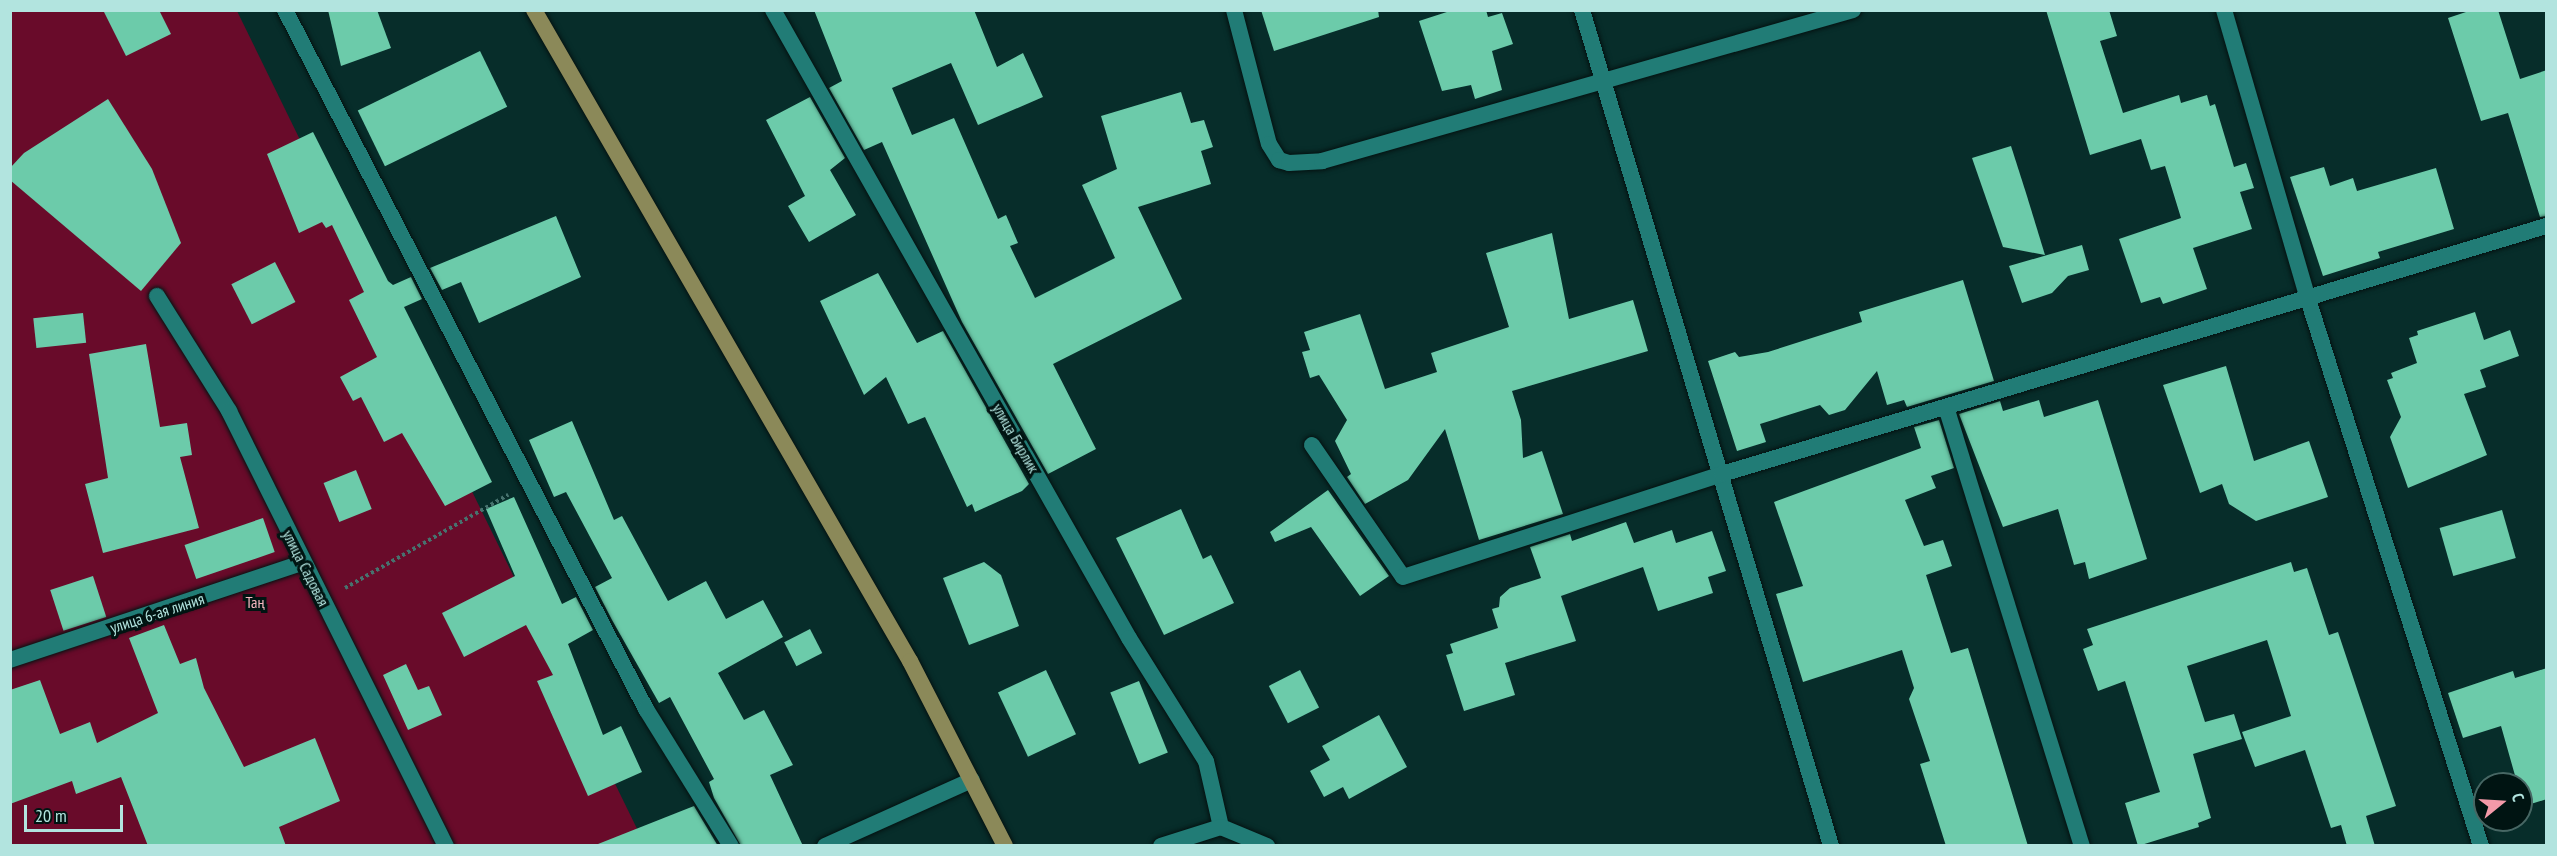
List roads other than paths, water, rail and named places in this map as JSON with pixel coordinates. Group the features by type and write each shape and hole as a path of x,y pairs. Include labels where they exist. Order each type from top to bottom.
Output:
{"main road":[{"path":"534,10 910,661 1005,846"}],"street":[{"path":"285,10 532,482 645,709 731,846"},
{"name":"улица Бирлик","path":"773,10 1129,638 1206,761 1221,827"},
{"path":"1234,10 1269,144 1279,160 1289,162 1322,161 1853,10"},
{"path":"1582,10 1831,846"},
{"path":"2224,10 2308,299 2481,846"},
{"path":"1312,445 1403,577 1722,474 2547,226"},
{"name":"улица Садовая","path":"157,296 229,411 439,843"},
{"path":"1946,407 2082,846"},
{"name":"улица 6-ая линия","path":"10,660 302,562"},
{"path":"825,846 972,780"},
{"path":"1161,846 1221,827 1267,846"}],"park label":[{"name":"Таң","path":"255,602"}]}
